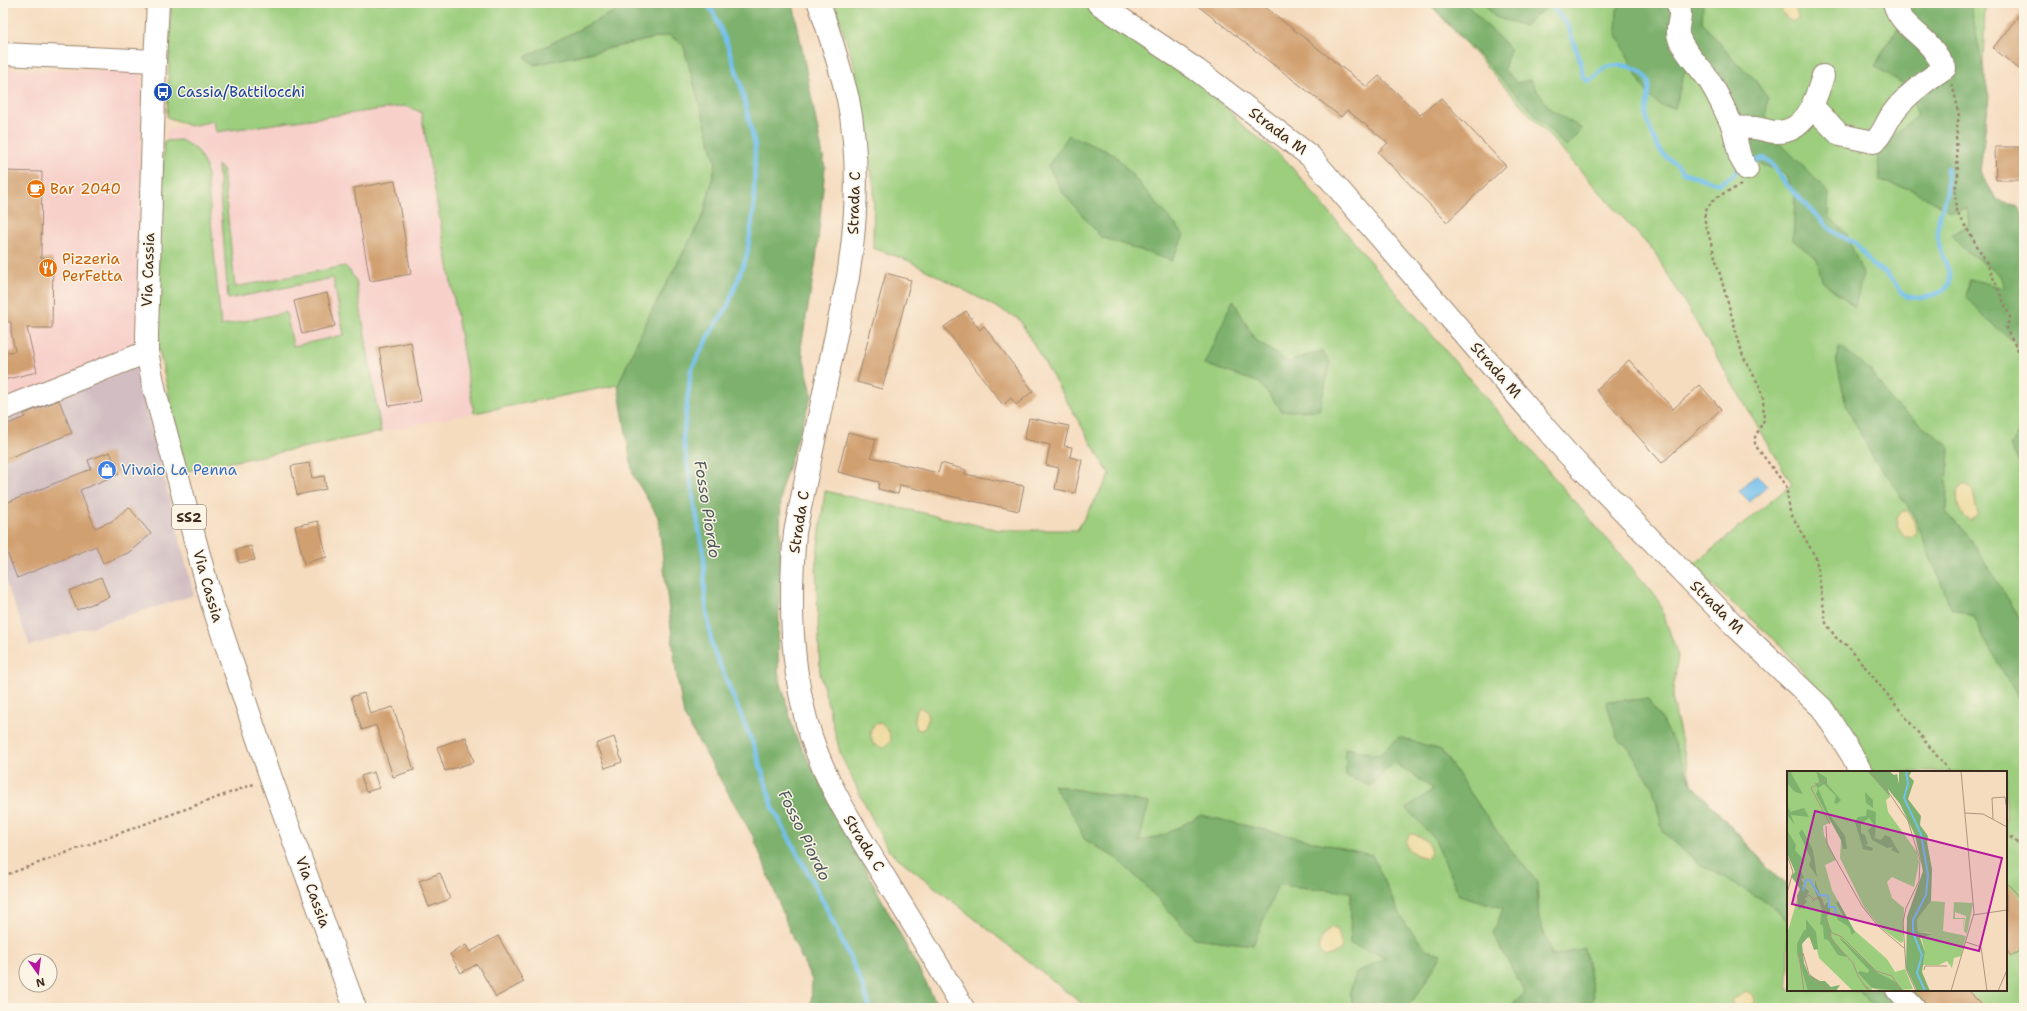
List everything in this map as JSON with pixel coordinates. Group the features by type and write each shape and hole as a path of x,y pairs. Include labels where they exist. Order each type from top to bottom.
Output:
{"street":[{"name":"Via Cassia","path":"158,3 146,335 155,392 212,602 271,778 355,1008"},
{"name":"Strada C","path":"819,3 848,100 855,157 856,192 852,252 848,277 795,532 793,625 797,675 803,707 813,742 835,795 964,1008"},
{"name":"Strada M","path":"1098,3 1196,70 1310,156 1566,452 1732,623 1822,708 1860,771"},
{"path":"1677,3 1680,8 1681,19 1677,30 1678,37 1683,48 1707,77 1733,127 1745,166"},
{"path":"1812,106 1840,135 1874,142 1883,133 1893,113 1929,78 1945,68 1930,45 1904,22 1895,9 1894,3"},
{"path":"3,54 155,61"},
{"path":"1733,127 1755,128 1775,132 1792,129 1805,118 1812,106 1824,76"},
{"path":"3,409 148,352"},
{"path":"1898,991 1914,1008"}],"path":[{"path":"1945,68 1951,77 1959,112 1956,139 1958,175 1955,190 1956,210 1986,261 2010,317 2006,329 2018,350 2024,379"},
{"path":"1745,166 1747,178 1745,181 1741,185 1716,197 1710,202 1706,209 1704,218 1743,356 1759,385 1763,398 1764,420 1755,437 1755,445 1783,480 1788,493 1790,512 1816,558 1826,623 1836,639 1848,646 1949,771"},
{"path":"3,876 271,778"},
{"path":"2007,834 2024,849"}],"shaded area":[{"path":"3,69 142,72 137,348 3,401"},
{"path":"422,78 474,413 186,471 158,346 166,130"},
{"path":"136,368 194,595 30,646 3,575 3,420"}],"green space":[{"path":"171,3 631,3 525,57 534,65 669,35 683,44 716,162 704,214 648,318 618,385 474,413 421,112 405,106 216,132 214,121 190,126 167,117"},
{"path":"631,3 793,3 825,167 816,260 801,347 812,394 781,489 778,672 795,735 939,1008 811,1008 812,980 794,942 754,838 684,716 676,671 658,517 633,475 618,385 648,318 704,214 716,163 683,44 669,35 534,65 525,57"},
{"path":"834,3 1087,3 1156,30 1242,125 1284,158 1403,301 1658,599 1678,656 1672,697 1691,783 1787,888 1787,991 2007,991 2007,771 1870,771 1830,703 1775,640 1691,567 1792,484 1655,253 1429,3 1985,3 1980,172 2024,246 2024,1008 1087,1008 888,850 841,756 820,673 816,563 825,491 999,530 1077,530 1110,475 1019,319 907,260 873,248 874,188 854,65"},
{"path":"1429,3 1465,3 1510,49 1504,69 1517,83 1530,80 1550,109 1582,129 1566,147"},
{"path":"1484,3 1543,3 1546,8 1524,26 1495,17"},
{"path":"1621,3 1703,3 1702,22 1736,63 1753,77 1768,99 1766,114 1772,139 1786,149 1829,193 1828,216 1846,233 1863,274 1855,307 1822,281 1817,259 1793,240 1795,196 1785,174 1757,162 1744,153 1695,64 1684,74 1675,108 1661,106 1649,96 1638,78 1616,32 1617,10"},
{"path":"1917,3 1970,3 1989,97 1980,172 1996,199 2017,206 2024,215 2024,350 1984,317 1966,296 1970,279 2005,288 1999,274 1965,250 1951,235 1969,225 1967,208 1952,212 1910,189 1880,181 1877,150 1918,115 1906,86 1875,66 1890,39"},
{"path":"1069,135 1114,154 1184,235 1172,261 1101,237 1063,193 1048,166"},
{"path":"181,140 197,150 206,167 221,326 286,312 293,346 344,335 333,278 228,299 218,165 223,170 235,287 345,266 356,281 381,432 186,471 158,346 156,308 164,141"},
{"path":"1233,300 1255,340 1288,362 1321,351 1331,363 1319,410 1282,411 1260,383 1204,364"},
{"path":"1840,346 1870,370 1894,404 1949,446 1946,512 1968,536 2024,624 2024,707 1989,648 1974,617 1951,608 1915,518 1887,475 1873,458 1846,405 1836,359"},
{"path":"2018,432 2024,439 2024,471 2010,446"},
{"path":"1648,699 1669,732 1691,783 1771,871 1787,885 1787,920 1765,901 1700,865 1663,832 1653,788 1629,748 1617,738 1606,701"},
{"path":"1399,737 1441,750 1501,837 1537,882 1539,919 1552,956 1584,948 1594,996 1591,1008 1509,1008 1525,993 1493,934 1503,908 1459,895 1434,838 1407,809 1433,789 1394,762 1371,786 1346,776 1345,748 1379,755"},
{"path":"1053,785 1149,803 1139,842 1164,835 1201,815 1372,855 1407,926 1427,950 1442,954 1416,997 1405,1008 1355,1008 1349,994 1356,973 1386,957 1350,944 1351,892 1278,885 1253,945 1194,938 1146,886 1116,858 1084,839 1077,821"},
{"path":"1859,991 1882,991 1898,1008 1875,1008"}],"sand":[{"path":"1785,3 1793,6 1797,12 1798,18 1793,22 1787,19 1780,8"},
{"path":"1963,485 1969,486 1973,492 1978,515 1971,520 1963,516 1959,508 1957,498 1958,489"},
{"path":"1902,511 1907,511 1914,521 1916,532 1912,537 1904,537 1899,528 1897,518"},
{"path":"919,707 926,711 928,718 925,728 921,730 916,729 915,724"},
{"path":"881,723 889,732 891,741 883,748 873,744 870,732 875,724"},
{"path":"1414,834 1428,842 1431,852 1428,858 1416,855 1408,849 1406,842 1409,835"},
{"path":"1331,927 1338,931 1342,947 1339,951 1326,957 1321,954 1319,947 1322,938"},
{"path":"1745,992 1752,995 1755,1002 1747,1008 1734,1008 1732,1000"}],"water":[{"path":"1756,475 1767,486 1750,502 1739,491"}],"building":[{"path":"1194,3 1260,3 1367,87 1379,76 1420,115 1441,98 1506,166 1447,222 1378,152 1388,143 1347,110 1341,117"},
{"path":"2024,9 2024,73 1993,48"},
{"path":"1995,147 2024,147 2024,180 1996,180"},
{"path":"3,171 42,172 41,258 53,258 52,328 27,328 37,372 3,380 3,353 15,351 11,332 11,322 3,322"},
{"path":"395,181 411,274 370,281 354,188"},
{"path":"886,273 911,280 882,389 857,382"},
{"path":"327,293 335,326 302,334 294,301"},
{"path":"966,311 980,330 984,326 1033,391 1016,405 1011,398 1003,405 944,327"},
{"path":"411,342 421,401 389,406 379,348"},
{"path":"1629,360 1673,409 1700,385 1721,409 1662,463 1596,390"},
{"path":"59,400 72,433 3,460 3,426 25,417 24,414"},
{"path":"1029,418 1069,426 1064,446 1072,447 1070,457 1082,460 1075,493 1055,489 1059,468 1046,465 1050,445 1024,439"},
{"path":"848,432 876,439 871,457 938,473 941,463 966,470 965,474 1024,486 1019,511 900,485 898,494 878,489 879,482 838,472"},
{"path":"110,452 119,474 80,490 95,528 112,521 129,507 151,534 128,553 103,563 96,546 17,578 3,542 3,504 91,469 88,460"},
{"path":"309,463 312,478 324,476 326,489 297,495 291,466"},
{"path":"318,521 327,557 304,563 295,526"},
{"path":"251,546 255,560 239,563 236,550"},
{"path":"101,577 109,597 77,610 69,591"},
{"path":"364,693 370,714 393,707 414,770 393,777 376,725 362,730 351,697"},
{"path":"466,737 474,762 445,771 437,747"},
{"path":"614,737 622,762 605,768 596,744"},
{"path":"374,772 379,788 366,792 361,776"},
{"path":"440,873 450,899 429,907 419,881"},
{"path":"2007,883 2024,902 2024,948 2011,956 2007,951"},
{"path":"498,936 524,982 496,997 477,964 461,973 450,954 466,945 470,952"},
{"path":"1915,991 1968,991 1985,1008 1926,1008 1923,1000"}],"waterway":[{"name":"Fosso Piordo","path":"707,3 714,14 727,44 740,82 755,146 754,208 747,255 727,308 712,330 691,370 683,439 704,557 705,598 712,646 756,751 773,808 825,905 859,977 870,1008"},
{"path":"1549,3 1568,26 1581,63 1583,78 1588,81 1591,80 1604,68 1617,65 1631,67 1642,73 1647,78 1649,92 1646,114 1652,134 1660,150 1665,156 1675,163 1682,172 1719,184 1732,176 1740,168"},
{"path":"1750,163 1763,158 1770,162 1785,183 1828,227 1838,235 1855,242 1872,265 1886,273 1908,297 1919,298 1931,296 1943,291 1949,285 1950,276 1938,241 1939,217 1947,194 1947,168"}],"place":[{"name":"Cassia/Battilocchi","path":"163,92"},
{"name":"Bar 2040","path":"36,189"},
{"name":"Pizzeria PerFetta","path":"48,268"},
{"name":"Vivaio La Penna","path":"107,470"}]}
